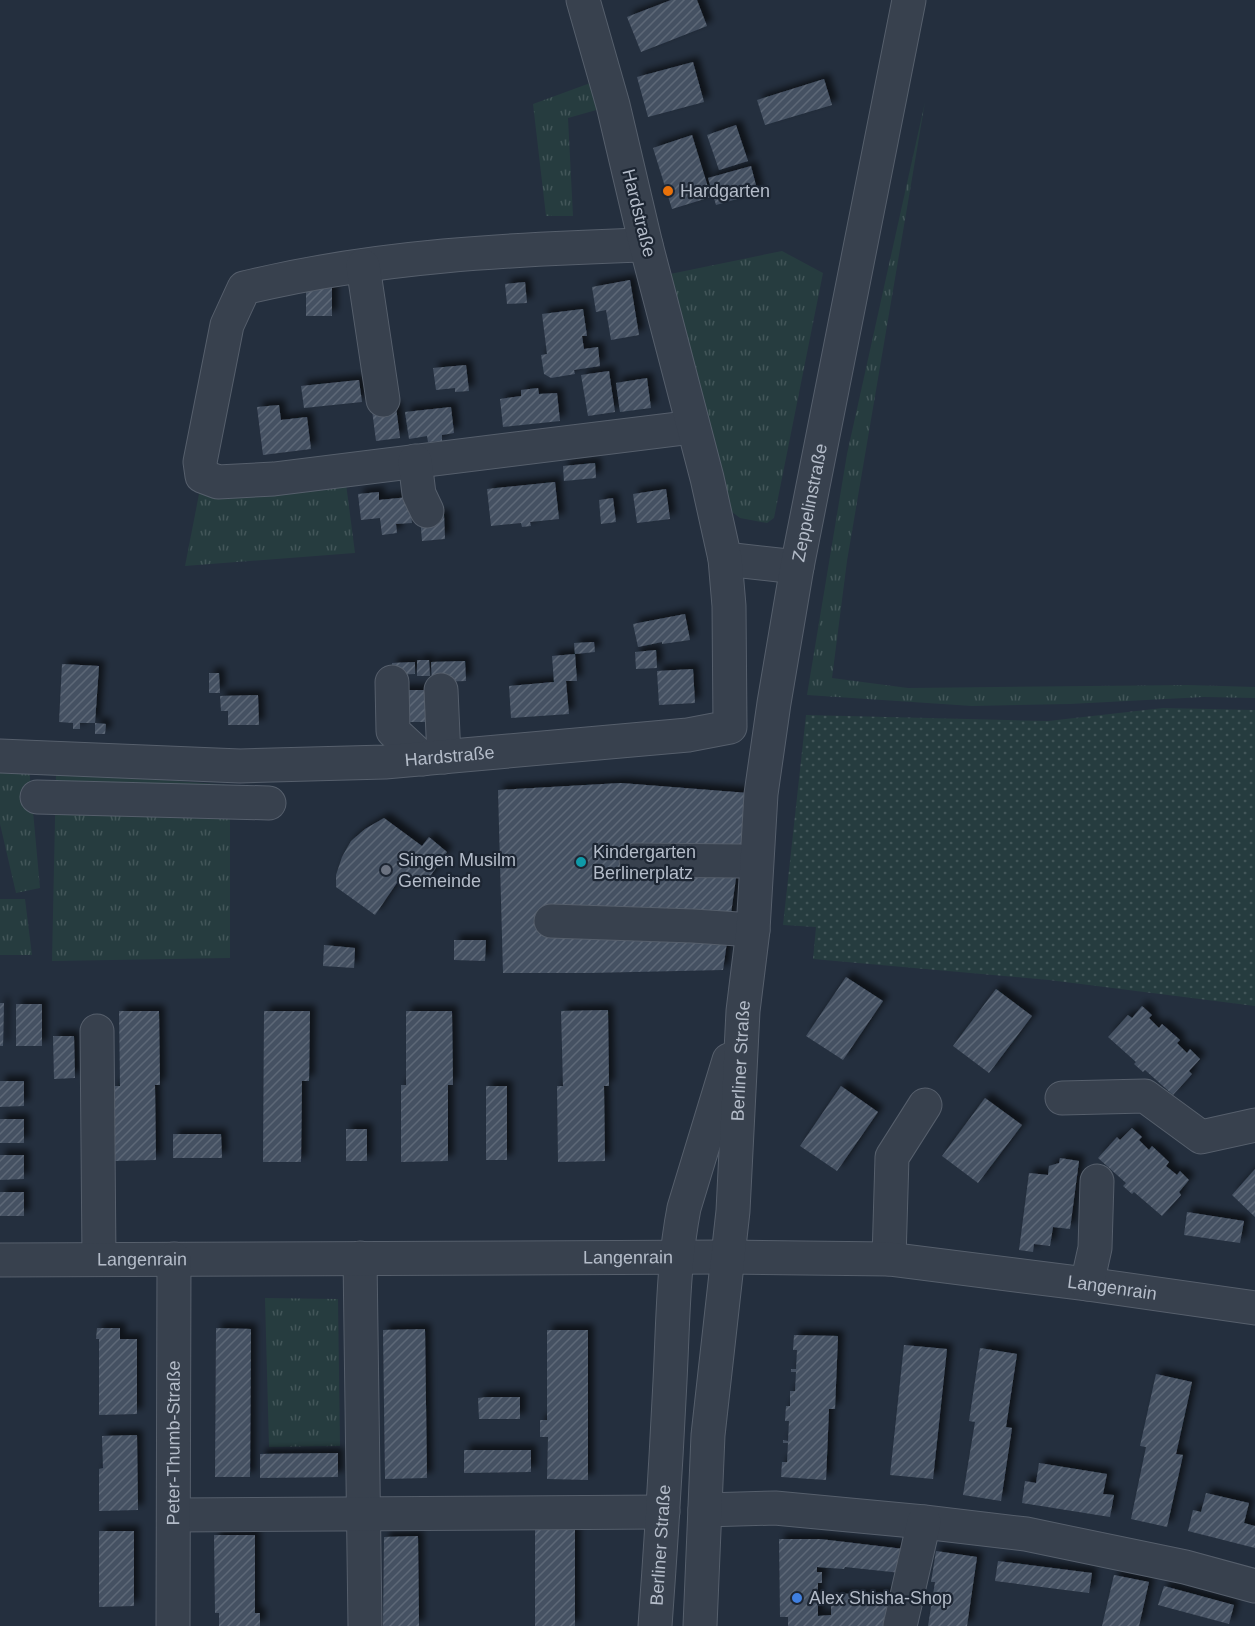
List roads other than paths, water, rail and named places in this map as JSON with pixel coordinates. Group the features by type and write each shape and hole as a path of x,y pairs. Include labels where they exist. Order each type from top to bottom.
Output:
{"street":[{"name":"Hardstraße","path":"0,756 240,766 385,762 688,735 730,728 729,606 725,559 708,478 646,245 613,105 583,0"},
{"name":"Zeppelinstraße","path":"743,1011 753,930 761,794 774,703 797,567 909,0"},
{"path":"646,245 547,248 399,261 289,277 244,288 227,325 200,462 202,476 218,482 274,479 693,427"},
{"path":"363,266 383,400"},
{"path":"415,461 419,494 427,511"},
{"path":"725,559 797,567"},
{"path":"392,682 393,731 434,758 441,690"},
{"path":"37,797 269,803"},
{"path":"636,860 739,861"},
{"path":"551,921 753,930"},
{"name":"Berliner Straße","path":"700,1626 708,1434 734,1189 743,1011"},
{"name":"Berliner Straße","path":"655,1626 680,1231 684,1208 743,1011"},
{"path":"97,1031 99,1259"},
{"path":"1062,1098 1145,1096 1201,1137 1255,1125"},
{"path":"889,1260 892,1157 925,1105"},
{"path":"1087,1284 1095,1248 1097,1181"},
{"name":"Langenrain","path":"0,1260 677,1257 889,1260 1087,1284 1255,1308"},
{"path":"360,1258 365,1626"},
{"name":"Peter-Thumb-Straße","path":"173,1626 174,1259"},
{"path":"705,1510 775,1508 1026,1534 1185,1567 1255,1586"},
{"path":"174,1515 663,1512"},
{"path":"900,1626 924,1522"}],"place":[{"name":"Hardgarten","path":"668,191"},
{"name":"Kindergarten Berlinerplatz","path":"581,862"},
{"name":"Singen Musilm Gemeinde","path":"386,870"},
{"name":"Alex Shisha-Shop","path":"797,1598"}]}
